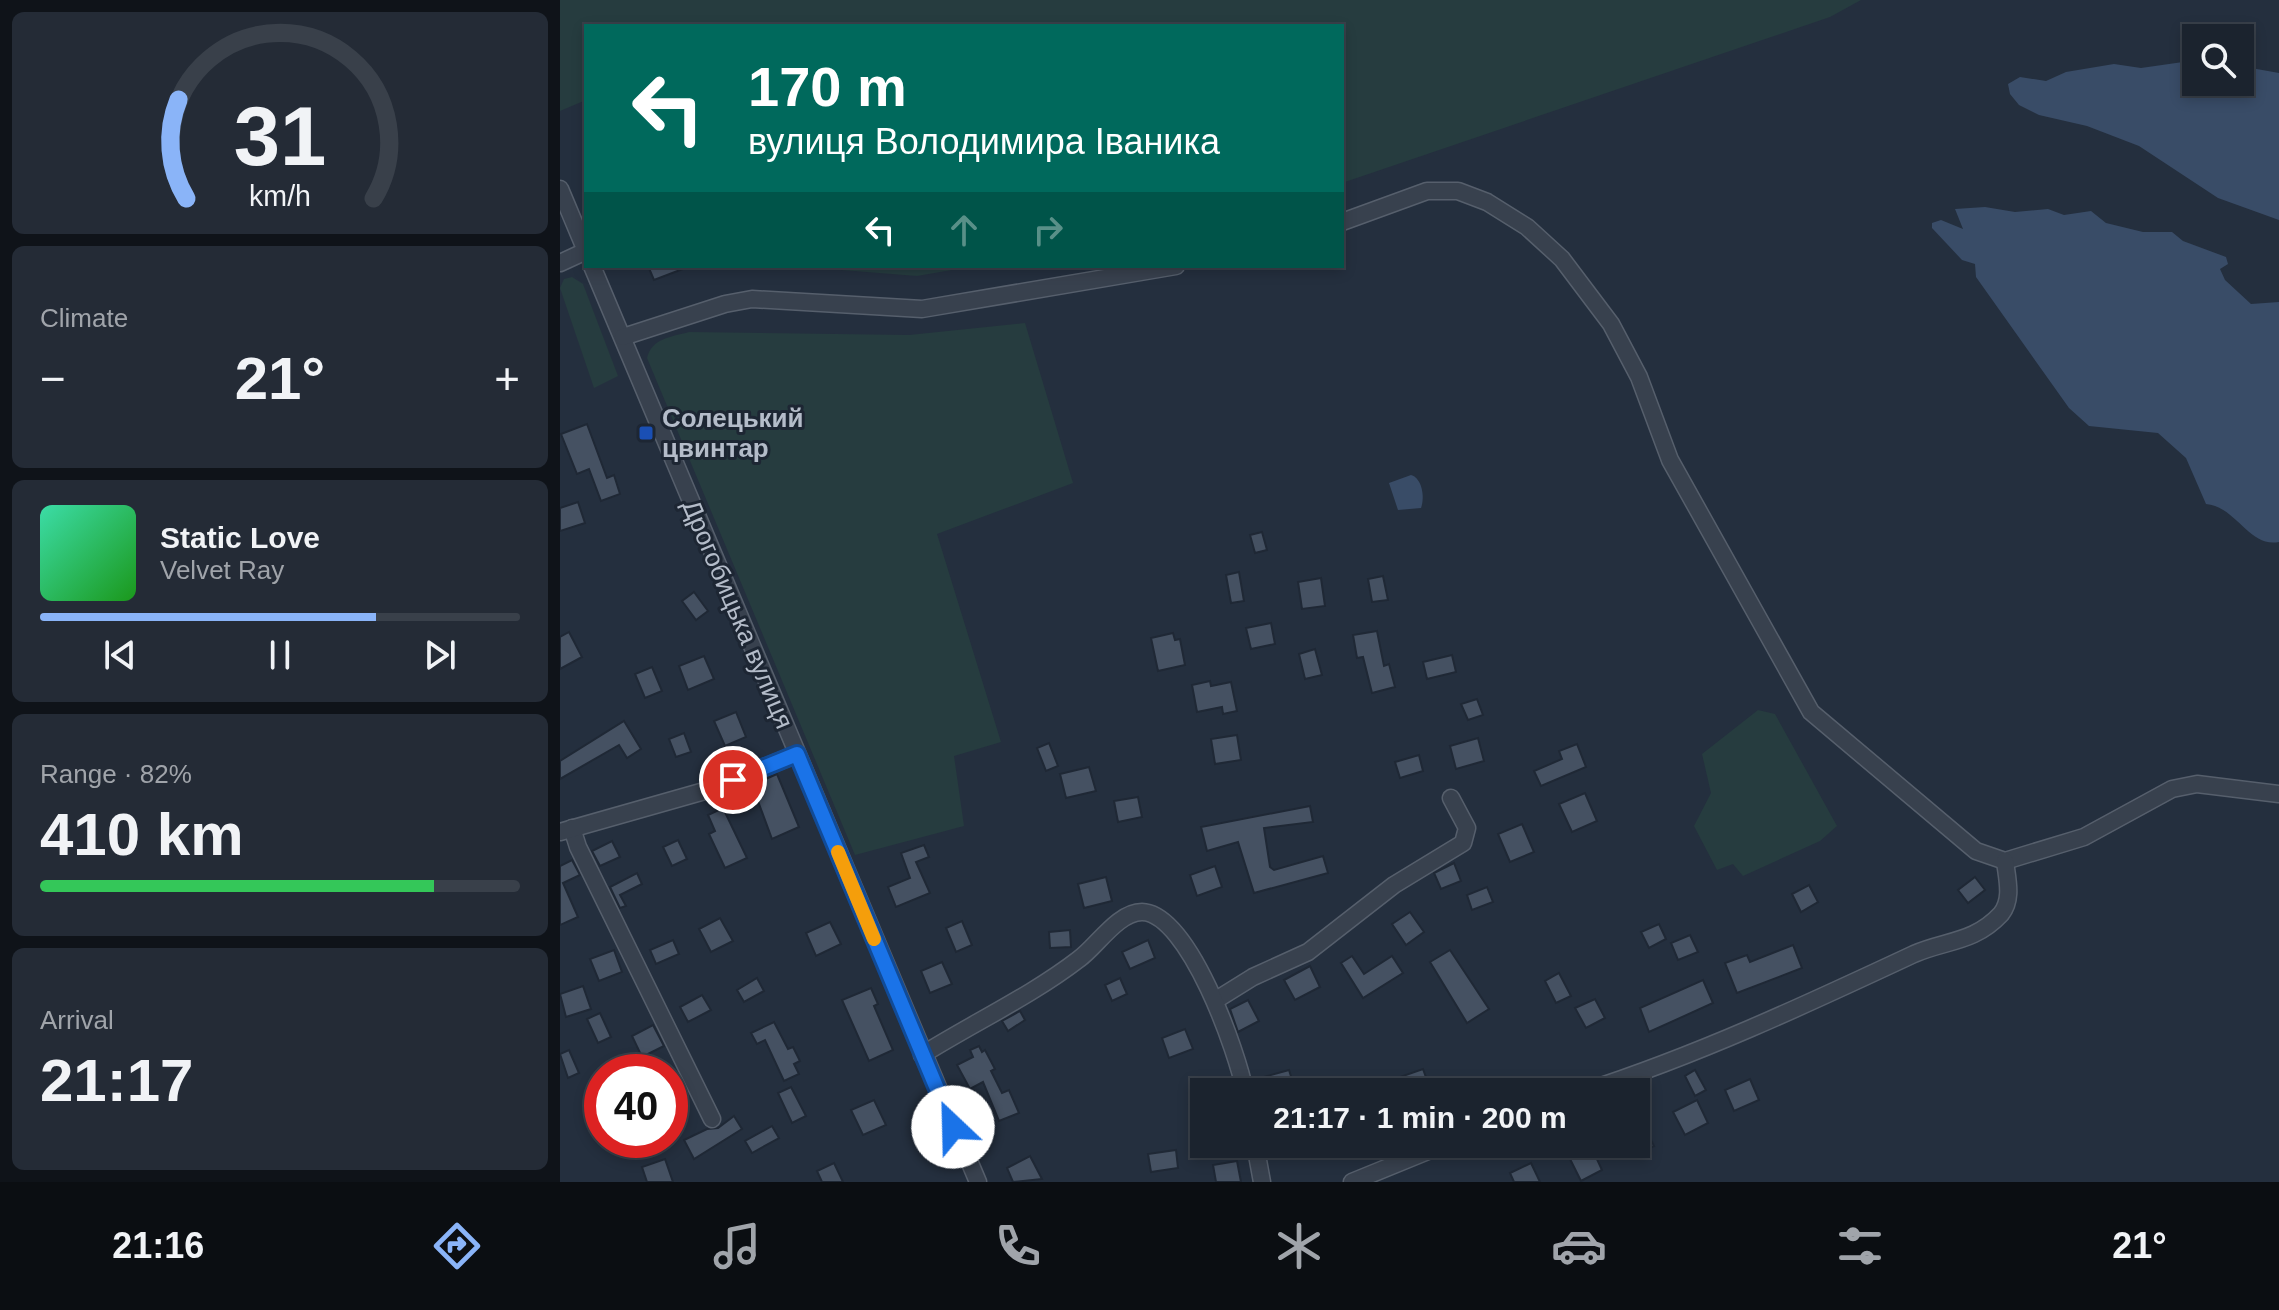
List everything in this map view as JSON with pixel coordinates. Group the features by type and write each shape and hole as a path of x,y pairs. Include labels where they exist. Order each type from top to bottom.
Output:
{"street":[{"path":"560,189 584,246"},
{"path":"1344,221 1427,191 1458,191 1487,202 1527,227 1562,259 1618,337 1639,377 1670,460 1811,712 1976,851 2005,861 2084,837 2172,789 2197,784 2279,794"},
{"path":"560,263 584,252"},
{"name":"Дрогобицька вулиця","path":"593,268 978,1182"},
{"path":"623,337 725,304 752,299 922,309 1164,268"},
{"path":"712,1119 578,847 566,830 708,790 797,754"},
{"path":"1216,1000 1253,977 1308,952 1394,885 1463,843 1467,828 1451,798"},
{"path":"1621,1078 1777,1020 1919,952 1960,942 2001,913 2009,899 2005,861"},
{"path":"922,1055 1079,959 1127,916 1140,912 1151,914 1165,924 1185,948 1216,1000 1235,1047 1242,1078"},
{"path":"1258,1158 1262,1182"},
{"path":"1352,1182 1411,1158"}],"green space":[{"path":"560,0 1861,0 1830,17 1344,182 1344,24 584,24 584,101 560,111"},
{"path":"816,268 963,268 917,276"},
{"path":"572,277 583,284 618,376 594,388 560,288 564,279"},
{"path":"1025,323 1073,483 937,534 1001,742 954,756 964,826 855,855 647,358 658,342 689,332 909,335"},
{"path":"1758,710 1775,714 1837,826 1820,841 1743,876 1733,864 1717,870 1694,826 1711,793 1702,754"}],"water":[{"path":"2182,62 2182,96 2254,96 2254,69 2279,73 2279,220 2218,198 2139,146 2087,126 2039,115 2019,105 2010,94 2008,84 2020,77 2046,81 2066,72 2114,64 2141,68"},
{"path":"1985,207 2015,212 2048,209 2064,215 2091,211 2106,223 2143,232 2172,232 2183,241 2226,257 2228,264 2220,269 2225,280 2251,304 2279,302 2279,542 2259,539 2226,512 2206,504 2186,458 2158,433 2089,426 2069,408 1976,277 1975,264 1962,260 1932,228 1932,223 1941,220 1963,229 1955,209"},
{"path":"1411,475 1422,488 1421,508 1398,510 1389,483"}],"building":[{"path":"649,268 685,268 654,280"},
{"path":"587,424 607,478 614,475 620,494 601,501 589,469 577,474 561,434"},
{"path":"578,502 585,523 560,531 560,508"},
{"path":"1262,532 1267,550 1255,553 1250,535"},
{"path":"1239,572 1244,601 1231,603 1226,575"},
{"path":"1383,576 1388,600 1372,602 1368,579"},
{"path":"1321,578 1325,606 1302,609 1298,582"},
{"path":"694,592 708,611 696,620 682,601"},
{"path":"1271,623 1275,644 1251,649 1246,628"},
{"path":"1377,631 1384,666 1389,664 1395,687 1372,693 1363,657 1357,658 1353,635"},
{"path":"569,632 582,657 560,669 560,637"},
{"path":"1173,633 1175,640 1180,639 1185,665 1158,671 1151,638"},
{"path":"1315,649 1322,675 1305,679 1299,654"},
{"path":"1452,655 1456,672 1427,679 1423,662"},
{"path":"704,656 714,679 688,690 679,666"},
{"path":"652,667 662,691 645,698 635,674"},
{"path":"1210,681 1211,686 1231,682 1237,711 1223,714 1222,707 1197,712 1192,685"},
{"path":"1477,699 1483,715 1468,720 1461,704"},
{"path":"736,712 746,737 725,746 714,721"},
{"path":"624,721 641,749 627,758 619,745 560,779 560,761"},
{"path":"684,733 691,752 676,757 669,739"},
{"path":"1237,735 1241,760 1215,764 1211,739"},
{"path":"1478,738 1484,761 1456,769 1450,746"},
{"path":"1049,743 1058,766 1046,771 1037,748"},
{"path":"1577,744 1586,767 1541,786 1534,771 1562,759 1559,751"},
{"path":"1419,755 1423,771 1400,778 1395,762"},
{"path":"1089,767 1096,791 1066,798 1060,774"},
{"path":"777,774 799,827 772,839 752,785"},
{"path":"1585,793 1597,821 1572,832 1559,804"},
{"path":"1138,797 1142,817 1118,822 1114,801"},
{"path":"1310,806 1313,822 1264,828 1270,867 1274,870 1323,856 1328,873 1254,893 1238,842 1207,851 1201,827"},
{"path":"723,808 747,858 725,868 709,834 715,831 708,815"},
{"path":"1522,824 1534,852 1510,862 1498,834"},
{"path":"678,840 687,859 672,866 663,847"},
{"path":"612,841 620,857 600,866 592,851"},
{"path":"924,845 929,857 916,862 930,893 896,907 888,887 910,878 901,853"},
{"path":"572,860 580,875 563,883 578,917 560,925 560,866"},
{"path":"1454,863 1461,881 1441,889 1434,873"},
{"path":"1215,866 1222,887 1197,896 1190,875"},
{"path":"637,873 642,884 620,895 626,906 620,908 610,887"},
{"path":"1106,877 1112,901 1084,908 1078,884"},
{"path":"1975,877 1985,890 1968,903 1958,890"},
{"path":"1809,885 1818,902 1801,912 1792,894"},
{"path":"1487,887 1493,902 1472,910 1467,895"},
{"path":"1410,912 1424,932 1406,945 1392,924"},
{"path":"720,918 733,941 711,952 699,929"},
{"path":"962,921 972,945 956,952 946,928"},
{"path":"830,922 841,944 816,956 806,933"},
{"path":"1659,924 1666,939 1649,948 1641,932"},
{"path":"1070,930 1071,947 1050,948 1049,932"},
{"path":"1690,935 1698,952 1678,960 1671,943"},
{"path":"673,940 679,954 656,964 650,950"},
{"path":"1148,940 1155,958 1130,969 1122,952"},
{"path":"1793,945 1802,968 1737,993 1725,963 1747,955 1750,962"},
{"path":"614,950 622,972 599,981 590,959"},
{"path":"1450,950 1489,1009 1467,1023 1430,962"},
{"path":"1352,956 1364,974 1392,956 1403,973 1363,998 1341,963"},
{"path":"942,962 952,984 930,993 921,971"},
{"path":"1310,966 1320,987 1295,1000 1284,980"},
{"path":"1559,973 1571,996 1556,1003 1545,981"},
{"path":"757,978 764,991 744,1002 737,990"},
{"path":"1120,978 1127,994 1112,1001 1105,985"},
{"path":"1703,980 1713,1003 1649,1032 1640,1008"},
{"path":"583,986 591,1009 566,1017 560,994"},
{"path":"871,988 878,1004 874,1006 893,1050 869,1061 842,1000"},
{"path":"702,995 711,1010 688,1022 680,1007"},
{"path":"1595,999 1605,1018 1586,1028 1575,1008"},
{"path":"1248,1000 1259,1021 1238,1032 1230,1009"},
{"path":"1020,1011 1025,1020 1008,1031 1002,1021"},
{"path":"600,1013 611,1037 598,1043 587,1019"},
{"path":"774,1022 788,1049 793,1047 800,1061 794,1064 799,1074 784,1081 765,1040 757,1044 751,1033"},
{"path":"653,1025 664,1046 648,1054 641,1054 632,1036"},
{"path":"1185,1029 1193,1049 1169,1058 1162,1038"},
{"path":"979,1046 982,1052 985,1050 995,1069 991,1071 1002,1093 1009,1090 1019,1113 999,1121 983,1082 970,1089 957,1065 973,1057 970,1050"},
{"path":"569,1050 579,1073 568,1078 560,1054"},
{"path":"1423,1069 1426,1078 1400,1078"},
{"path":"1289,1070 1292,1078 1264,1078"},
{"path":"1695,1070 1706,1090 1695,1096 1685,1076"},
{"path":"1750,1079 1759,1100 1734,1111 1725,1090"},
{"path":"791,1087 806,1116 792,1123 778,1093"},
{"path":"874,1100 886,1125 863,1135 851,1110"},
{"path":"1697,1100 1708,1123 1685,1135 1673,1112"},
{"path":"734,1116 742,1129 694,1159 688,1148 688,1138 707,1129 718,1128"},
{"path":"772,1126 779,1138 752,1153 745,1141"},
{"path":"1176,1150 1178,1168 1151,1172 1148,1154"},
{"path":"1030,1156 1042,1179 1013,1182 1007,1168"},
{"path":"1570,1158 1596,1158 1602,1170 1581,1181"},
{"path":"665,1159 673,1182 647,1182 642,1167"},
{"path":"1237,1161 1241,1182 1216,1182 1213,1165"},
{"path":"834,1163 843,1182 822,1182 817,1171"},
{"path":"1531,1163 1540,1182 1514,1182 1510,1173"}],"slow traffic":[{"path":"838,852 874,939"}],"place":[{"name":"Солецький цвинтар","path":"646,433"}],"route":[{"path":"733,780 797,754 953,1127"}]}
